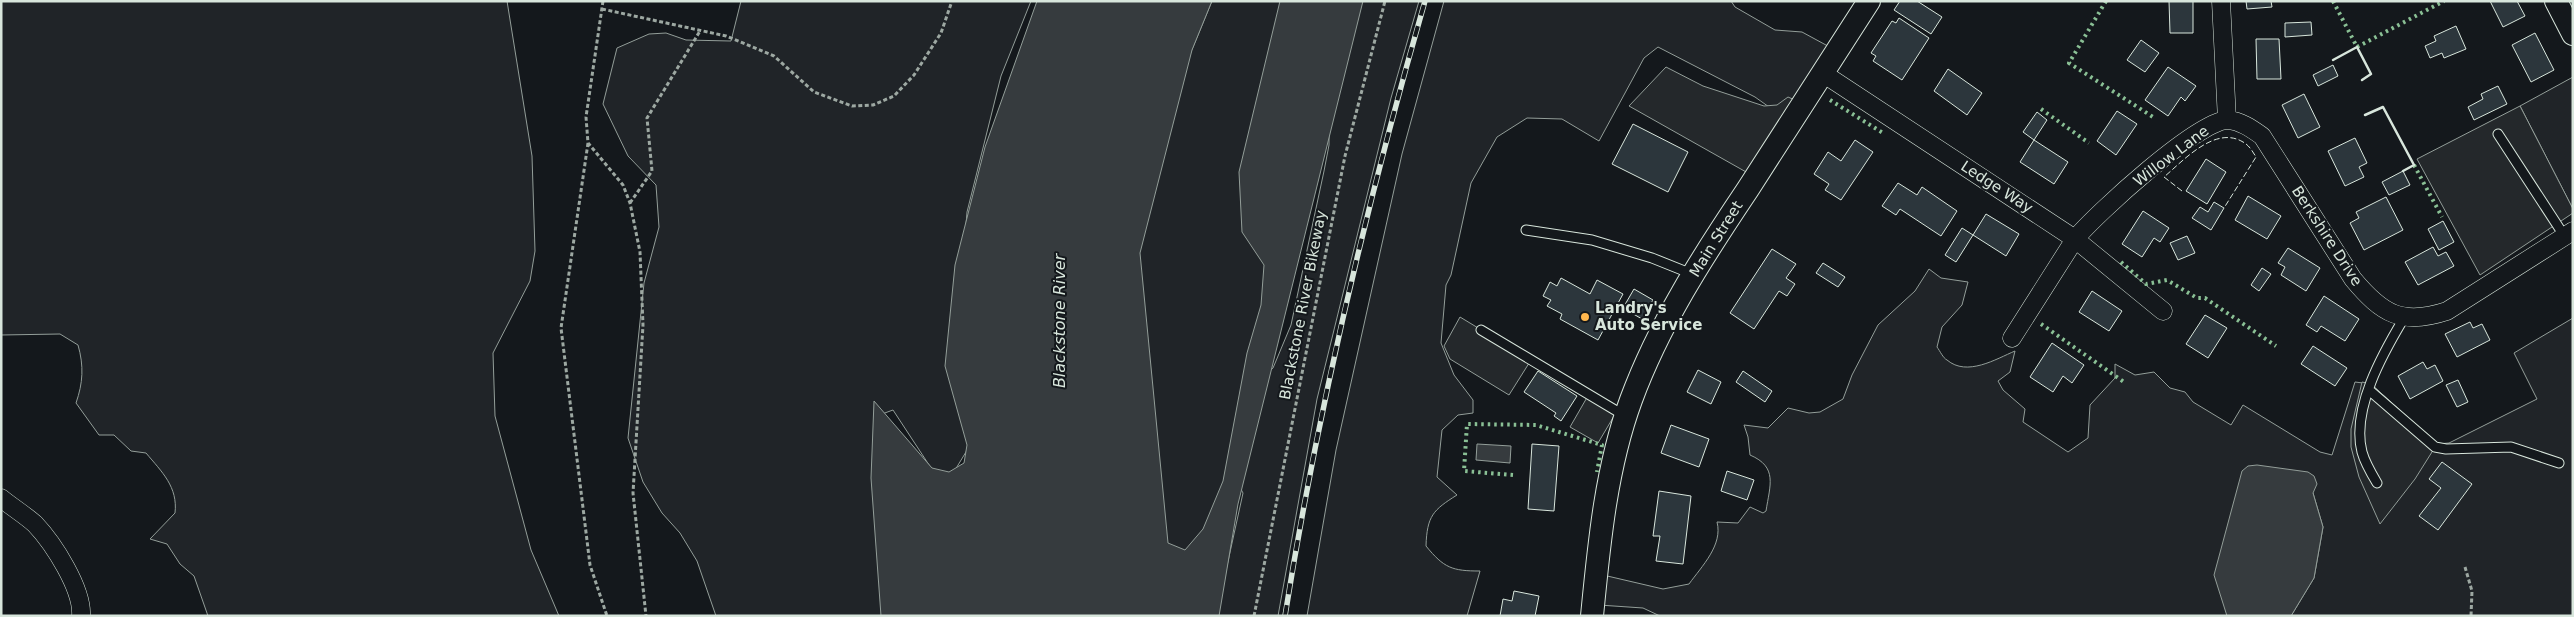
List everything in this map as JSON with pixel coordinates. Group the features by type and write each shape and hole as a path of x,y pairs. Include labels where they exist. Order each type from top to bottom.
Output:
{"street":[{"name":"Main Street","path":"1592,616 1610,483 1626,416 1645,365 1673,307 1693,274 1824,74 1869,1"},
{"name":"Willow Lane","path":"2075,239 2086,226 2154,166 2203,129 2214,123 2227,120 2221,1"},
{"path":"2556,1 2573,34"},
{"name":"Ledge Way","path":"1824,74 2075,239 2164,311"},
{"name":"Berkshire Drive","path":"2227,120 2249,126 2262,136 2353,279 2367,296 2383,309 2404,318 2430,317 2456,306 2569,234"},
{"path":"2012,338 2075,239"},
{"path":"1,498 34,524 58,555 73,584 81,616"}],"lane":[{"path":"2498,134 2569,234"},
{"path":"1526,230 1592,240 1652,258 1693,274"},
{"path":"2377,483 2362,450 2360,428 2368,390 2384,350 2404,318"},
{"path":"1481,330 1626,416"},
{"path":"2368,390 2435,447 2446,450 2511,447 2559,463"}],"path":[{"path":"603,1 586,117 588,142 561,328 590,565 607,616"},
{"path":"602,9 726,36 774,56 814,92 852,106 874,105 894,96 914,75 941,33 952,1"},
{"name":"Blackstone River Bikeway","path":"1254,616 1345,156 1385,1"},
{"path":"630,203 652,171 647,118 700,30"},
{"path":"588,142 623,185 630,203 641,262 643,325 633,493 646,616"},
{"path":"2465,567 2472,591 2471,616"}],"shaded area":[{"path":"1,1 507,1 532,156 535,251 530,281 493,353 495,416 531,550 559,616 208,616 194,576 180,564 167,544 150,539 175,513 174,495 168,480 146,453 131,451 114,435 99,435 76,403 82,374 78,345 60,334 1,335"},
{"path":"741,1 1031,1 1001,76 967,212 961,288 969,447 952,475 933,471 893,410 882,414 895,616 716,616 697,561 680,533 662,513 643,482 628,438 644,283 659,227 656,185 628,156 603,104 617,48 649,34 666,33 686,40 731,41"},
{"path":"1212,1 1282,1 1258,381 1273,368 1291,325 1329,145 1329,119 1350,1 1419,1 1391,98 1317,399 1278,616 1216,616 1243,493 1235,478 1177,586 1150,524 1134,261 1179,81"},
{"path":"1444,1 1731,1 1735,7 1775,30 1802,32 1837,51 1793,124 1755,97 1658,47 1644,58 1599,141 1562,119 1527,118 1497,137 1471,183 1451,275 1446,285 1441,343 1454,375 1473,400 1473,413 1458,415 1442,430 1437,477 1457,495 1442,505 1433,515 1428,527 1426,546 1438,559 1449,567 1480,571 1467,616 1307,616 1336,450 1402,154"},
{"path":"1666,67 1703,86 1764,106 1777,105 1788,97 1804,104 1755,177 1629,106"},
{"path":"2573,77 2573,209 2520,106"},
{"path":"2520,106 2573,209 2573,213 2480,275 2417,159"},
{"path":"1929,269 1941,278 1968,282 1962,305 1942,327 1937,347 1943,356 1955,365 1972,367 1990,362 2015,351 2010,372 1998,381 2003,390 2025,409 2023,422 2068,452 2088,438 2090,405 2115,378 2115,364 2135,375 2154,372 2170,388 2185,392 2193,402 2231,425 2243,405 2320,452 2332,455 2355,382 2371,384 2437,444 2449,443 2537,399 2514,353 2573,318 2573,616 2291,616 2314,578 2323,527 2313,493 2230,616 1660,616 1643,608 1599,605 1603,575 1663,589 1689,584 1705,563 1714,547 1718,531 1717,522 1738,523 1750,507 1763,513 1766,511 1770,478 1765,465 1750,455 1748,437 1744,425 1768,428 1788,408 1809,413 1820,412 1843,399 1852,375 1878,325 1915,291"},
{"path":"1460,317 1531,360 1509,395 1450,359 1444,346"},
{"path":"2362,382 2371,384 2437,444 2415,479 2380,524 2359,477 2351,447 2351,429"},
{"path":"1589,394 1617,411 1598,443 1570,427"}],"water":[{"name":"Blackstone River","path":"1037,1 1212,1 1192,50 1140,253 1168,543 1185,550 1203,529 1223,481 1247,353 1261,305 1264,265 1242,232 1239,172 1280,1 1363,1 1238,504 1219,616 881,616 871,478 874,401 932,468 949,472 964,463 967,445 945,366 955,265 985,147"},
{"path":"1477,444 1511,446 1510,463 1476,460"},
{"path":"2257,465 2308,472 2314,476 2317,484 2313,493 2323,527 2314,578 2291,616 2227,616 2214,575 2242,471 2248,466"}],"building":[{"path":"1900,1 1917,1 1942,17 1931,34 1894,10"},
{"path":"2169,1 2193,1 2193,33 2170,33"},
{"path":"2246,1 2271,1 2272,7 2247,9"},
{"path":"2490,1 2517,1 2525,16 2503,27"},
{"path":"1899,18 1929,38 1902,80 1873,61 1876,56 1871,53 1892,21 1896,23"},
{"path":"2311,22 2312,35 2285,37 2285,23"},
{"path":"2456,26 2466,49 2444,58 2442,53 2430,58 2425,46 2436,41 2434,36"},
{"path":"2535,33 2554,70 2531,82 2512,45"},
{"path":"2256,39 2279,39 2281,79 2257,79"},
{"path":"2141,40 2159,53 2145,72 2127,60"},
{"path":"2333,65 2338,76 2318,86 2313,75"},
{"path":"2168,67 2196,86 2185,101 2181,97 2168,116 2145,100"},
{"path":"1948,69 1982,93 1967,115 1934,91"},
{"path":"2498,86 2507,104 2474,120 2468,107 2483,99 2481,94"},
{"path":"2304,94 2320,127 2298,138 2282,105"},
{"path":"2117,111 2137,124 2116,155 2097,141"},
{"path":"2037,112 2047,120 2034,140 2023,132"},
{"path":"1633,124 1688,152 1668,192 1612,164"},
{"path":"2355,138 2367,163 2359,167 2364,177 2345,186 2328,151"},
{"path":"1855,140 1873,152 1841,200 1825,190 1829,184 1814,174 1828,152 1841,161"},
{"path":"2034,140 2068,162 2054,184 2020,162"},
{"path":"2206,159 2226,172 2207,204 2186,191"},
{"path":"2403,171 2410,185 2389,195 2382,182"},
{"path":"1898,183 1917,195 1922,187 1957,211 1941,236 1900,209 1896,215 1882,206"},
{"path":"2248,196 2281,216 2267,239 2235,220"},
{"path":"2386,197 2403,230 2364,250 2350,223 2359,218 2356,212"},
{"path":"2214,202 2224,208 2211,230 2192,218 2200,207 2208,212"},
{"path":"2143,211 2169,228 2160,242 2154,238 2142,257 2122,244"},
{"path":"1986,214 2019,234 2006,256 1973,235"},
{"path":"2443,221 2454,242 2439,250 2428,229"},
{"path":"1962,228 1973,235 1956,262 1945,255"},
{"path":"2187,236 2195,253 2178,260 2170,243"},
{"path":"2433,247 2438,256 2446,252 2454,266 2418,285 2405,262"},
{"path":"2288,248 2320,268 2306,291 2281,275 2285,267 2278,263"},
{"path":"1772,249 1796,264 1786,278 1795,284 1787,296 1779,291 1754,329 1730,313"},
{"path":"1823,263 1845,277 1838,287 1816,273"},
{"path":"2262,268 2271,274 2259,291 2251,285"},
{"path":"1561,278 1590,294 1597,280 1623,294 1598,340 1560,319 1562,314 1547,306 1551,300 1543,296 1550,282 1557,286"},
{"path":"1634,289 1653,300 1642,319 1623,308"},
{"path":"2092,291 2122,311 2109,331 2079,312"},
{"path":"2324,296 2359,319 2345,341 2321,326 2317,332 2306,325"},
{"path":"2205,315 2227,328 2208,358 2186,344"},
{"path":"2470,322 2473,328 2482,324 2490,340 2457,357 2445,334"},
{"path":"2052,343 2084,365 2072,383 2063,376 2053,392 2030,377"},
{"path":"2313,346 2347,368 2335,386 2301,364"},
{"path":"2423,362 2427,369 2435,365 2443,381 2410,399 2398,376"},
{"path":"1698,370 1721,382 1711,404 1687,392"},
{"path":"1538,371 1577,396 1561,421 1554,416 1556,413 1524,392"},
{"path":"1743,371 1772,391 1765,402 1736,382"},
{"path":"2458,380 2468,402 2457,407 2446,385"},
{"path":"1671,425 1709,439 1699,467 1661,453"},
{"path":"1532,444 1559,446 1554,511 1528,509"},
{"path":"2442,462 2472,484 2438,530 2419,516 2441,488 2429,479"},
{"path":"1727,471 1754,480 1747,500 1721,491"},
{"path":"1659,491 1691,496 1683,564 1656,561 1660,536 1653,536"},
{"path":"1514,591 1539,596 1535,616 1500,616 1503,599 1512,601"}],"railway":[{"path":"1285,616 1313,461 1346,306 1383,153 1425,1"}],"hedge":[{"path":"2106,1 2069,63 2153,117"},
{"path":"2333,1 2357,47 2444,1"},
{"path":"1830,100 1883,133"},
{"path":"2041,109 2089,143"},
{"path":"2414,165 2442,217"},
{"path":"2121,262 2146,284 2167,280 2197,298 2205,298 2276,346"},
{"path":"2041,324 2124,382"},
{"path":"1513,475 1464,471 1467,424 1536,425 1602,445 1597,472"}],"fence":[{"path":"2182,191 2164,177 2190,154 2211,141 2222,138 2232,138 2243,142 2256,157 2224,208"}],"wall":[{"path":"2333,60 2357,47 2371,74 2362,80"},
{"path":"2365,115 2383,107 2414,165 2403,171"}],"place":[{"name":"Landry's Auto Service","path":"1585,317"}]}
